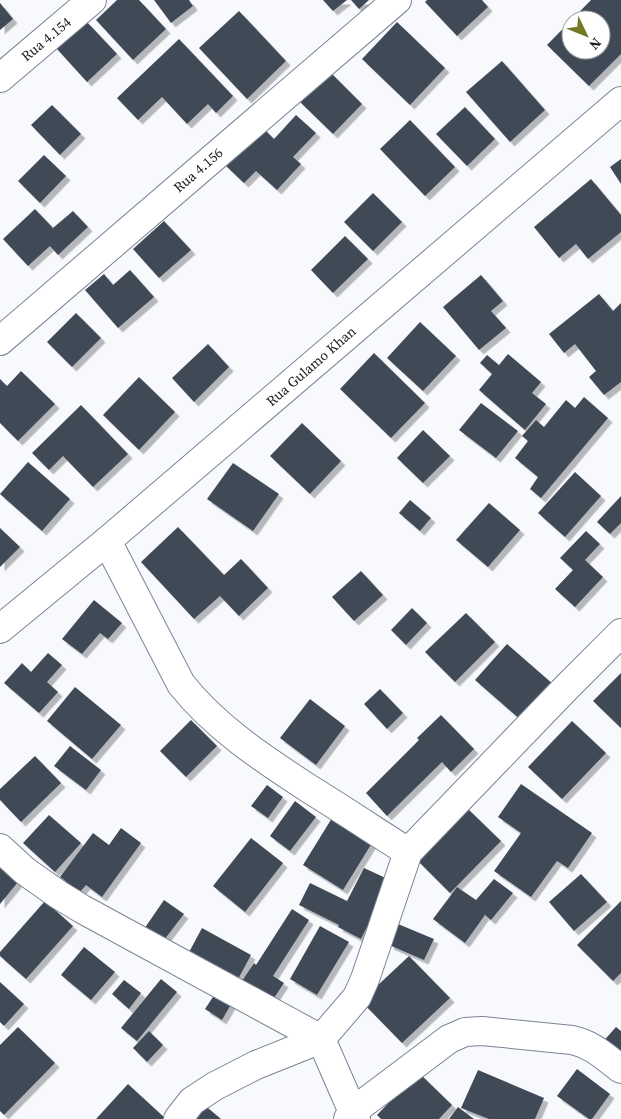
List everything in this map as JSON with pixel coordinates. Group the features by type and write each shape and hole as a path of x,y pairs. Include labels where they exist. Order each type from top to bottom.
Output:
{"street":[{"name":"Rua 4.154","path":"0,78 92,0"},
{"name":"Rua 4.156","path":"0,341 397,0"},
{"name":"Rua Gulamo Khan","path":"0,629 107,541 621,101"},
{"path":"107,541 181,684 193,700 212,718 263,758 408,852"},
{"path":"178,1119 192,1102 215,1086 256,1065 321,1039 357,996 408,852 621,633"},
{"path":"0,848 25,871 67,900 321,1039 352,1117 449,1039 465,1032 482,1031 583,1042 621,1069"}],"building":[{"path":"117,0 139,0 166,29 133,60 96,20"},
{"path":"154,0 189,0 193,6 171,23"},
{"path":"323,0 347,0 333,11"},
{"path":"351,0 369,0 359,9"},
{"path":"427,0 482,0 488,7 457,36 425,2"},
{"path":"591,0 621,0 621,54 589,86 562,60 611,60 611,10 581,10"},
{"path":"0,3 13,19 0,30"},
{"path":"239,11 286,61 247,99 199,48"},
{"path":"87,22 117,54 87,82 57,49"},
{"path":"397,22 445,68 410,105 362,59"},
{"path":"561,30 561,59 547,45"},
{"path":"179,39 233,96 216,113 208,104 187,124 162,97 138,120 117,98"},
{"path":"502,61 545,110 510,142 466,92"},
{"path":"329,71 362,104 333,134 298,100"},
{"path":"52,105 81,134 60,155 31,125"},
{"path":"465,107 495,139 467,166 436,134"},
{"path":"296,115 316,133 293,157 301,164 277,190 256,171 244,183 226,166 262,127 274,139"},
{"path":"410,120 455,167 425,196 380,149"},
{"path":"44,155 66,176 40,203 18,181"},
{"path":"621,159 621,184 610,167"},
{"path":"591,179 621,215 621,232 588,259 576,244 559,258 534,227"},
{"path":"373,193 402,222 373,251 344,222"},
{"path":"35,209 53,228 73,211 88,227 58,255 50,246 28,266 3,239"},
{"path":"164,221 191,250 159,278 133,249"},
{"path":"345,236 368,259 333,293 311,270"},
{"path":"130,270 154,297 118,328 85,290 104,274 113,285"},
{"path":"481,275 503,301 491,311 506,328 479,350 443,307"},
{"path":"599,294 613,311 621,303 621,382 604,395 589,377 596,371 575,344 564,353 549,334"},
{"path":"76,313 101,338 72,367 47,342"},
{"path":"420,322 456,356 423,391 387,358"},
{"path":"208,344 229,367 194,402 172,378"},
{"path":"374,353 425,403 391,438 340,389"},
{"path":"508,354 541,382 532,393 546,404 525,430 479,390 492,374 480,363 487,355 499,365"},
{"path":"21,371 55,404 18,441 0,423 0,379 7,386"},
{"path":"139,377 175,412 139,450 103,415"},
{"path":"584,397 608,418 541,498 530,489 538,477 515,458 528,441 522,436 536,420 544,427 566,400 575,408"},
{"path":"481,403 518,431 496,458 459,430"},
{"path":"81,405 128,454 93,487 63,456 49,470 32,453"},
{"path":"302,423 341,461 310,494 270,456"},
{"path":"423,430 450,456 423,483 397,458"},
{"path":"28,462 70,499 42,531 0,494"},
{"path":"233,463 279,494 253,531 207,499"},
{"path":"575,472 601,496 565,537 538,513"},
{"path":"621,496 621,523 610,534 597,522"},
{"path":"410,500 431,518 420,531 399,513"},
{"path":"489,503 520,530 488,567 456,540"},
{"path":"178,527 224,575 241,559 268,588 239,616 220,596 194,619 141,562"},
{"path":"0,528 20,547 0,567"},
{"path":"586,531 600,544 585,560 603,577 575,607 555,589 573,570 560,558"},
{"path":"361,571 383,595 354,621 332,597"},
{"path":"94,600 122,623 108,639 100,633 82,654 62,639"},
{"path":"412,608 427,623 406,645 391,630"},
{"path":"466,613 495,642 455,682 425,652"},
{"path":"507,644 554,685 522,721 475,680"},
{"path":"48,653 62,665 47,682 58,692 39,713 4,683 22,663 31,672"},
{"path":"621,673 621,728 593,701"},
{"path":"75,687 121,725 92,759 47,721"},
{"path":"380,689 403,713 387,729 364,704"},
{"path":"310,699 345,726 316,765 280,738"},
{"path":"441,715 474,749 451,772 442,762 387,816 366,793"},
{"path":"191,720 217,746 186,777 160,751"},
{"path":"572,721 606,753 562,799 528,767"},
{"path":"70,746 101,770 86,790 54,766"},
{"path":"35,756 61,783 21,822 0,800 0,789"},
{"path":"521,784 592,833 568,868 557,861 531,897 494,871 521,833 498,817"},
{"path":"267,785 283,797 268,818 251,806"},
{"path":"295,801 316,817 290,851 270,836"},
{"path":"467,808 501,841 450,893 416,859"},
{"path":"49,815 81,843 55,872 23,843"},
{"path":"332,818 372,843 343,890 303,865"},
{"path":"121,828 141,843 102,897 86,885 80,892 60,877 93,833 109,845"},
{"path":"251,838 283,863 245,912 213,886"},
{"path":"0,867 18,882 0,904"},
{"path":"364,868 390,880 361,939 338,927 339,925 299,905 310,883 347,901"},
{"path":"581,874 607,902 574,931 549,902"},
{"path":"494,879 513,893 491,920 485,915 465,943 433,919 457,887 476,900"},
{"path":"164,900 184,914 161,944 142,932"},
{"path":"45,901 73,926 26,979 0,956 0,952"},
{"path":"621,901 621,973 613,981 577,945"},
{"path":"292,909 309,920 273,976 284,983 268,1007 238,987 254,963 256,965"},
{"path":"398,924 434,939 424,960 389,945"},
{"path":"320,926 349,942 317,995 290,979"},
{"path":"202,928 251,955 236,983 187,956"},
{"path":"84,947 115,972 91,1000 61,975"},
{"path":"409,956 450,998 402,1043 361,1001"},
{"path":"161,979 177,992 137,1041 121,1028"},
{"path":"124,980 141,993 129,1009 112,994"},
{"path":"0,982 24,1004 4,1026 0,1022"},
{"path":"217,991 233,1001 222,1020 205,1009"},
{"path":"18,1027 55,1063 4,1115 0,1111 0,1045"},
{"path":"616,1027 621,1031 621,1063 600,1045"},
{"path":"149,1031 163,1045 147,1062 133,1048"},
{"path":"577,1069 610,1094 592,1119 589,1119 557,1096"},
{"path":"478,1070 544,1098 535,1119 489,1119 461,1108"},
{"path":"418,1072 452,1105 439,1119 381,1119 377,1115"},
{"path":"128,1084 166,1119 96,1119"},
{"path":"202,1103 221,1119 189,1119"},
{"path":"458,1107 474,1119 449,1119"}]}
